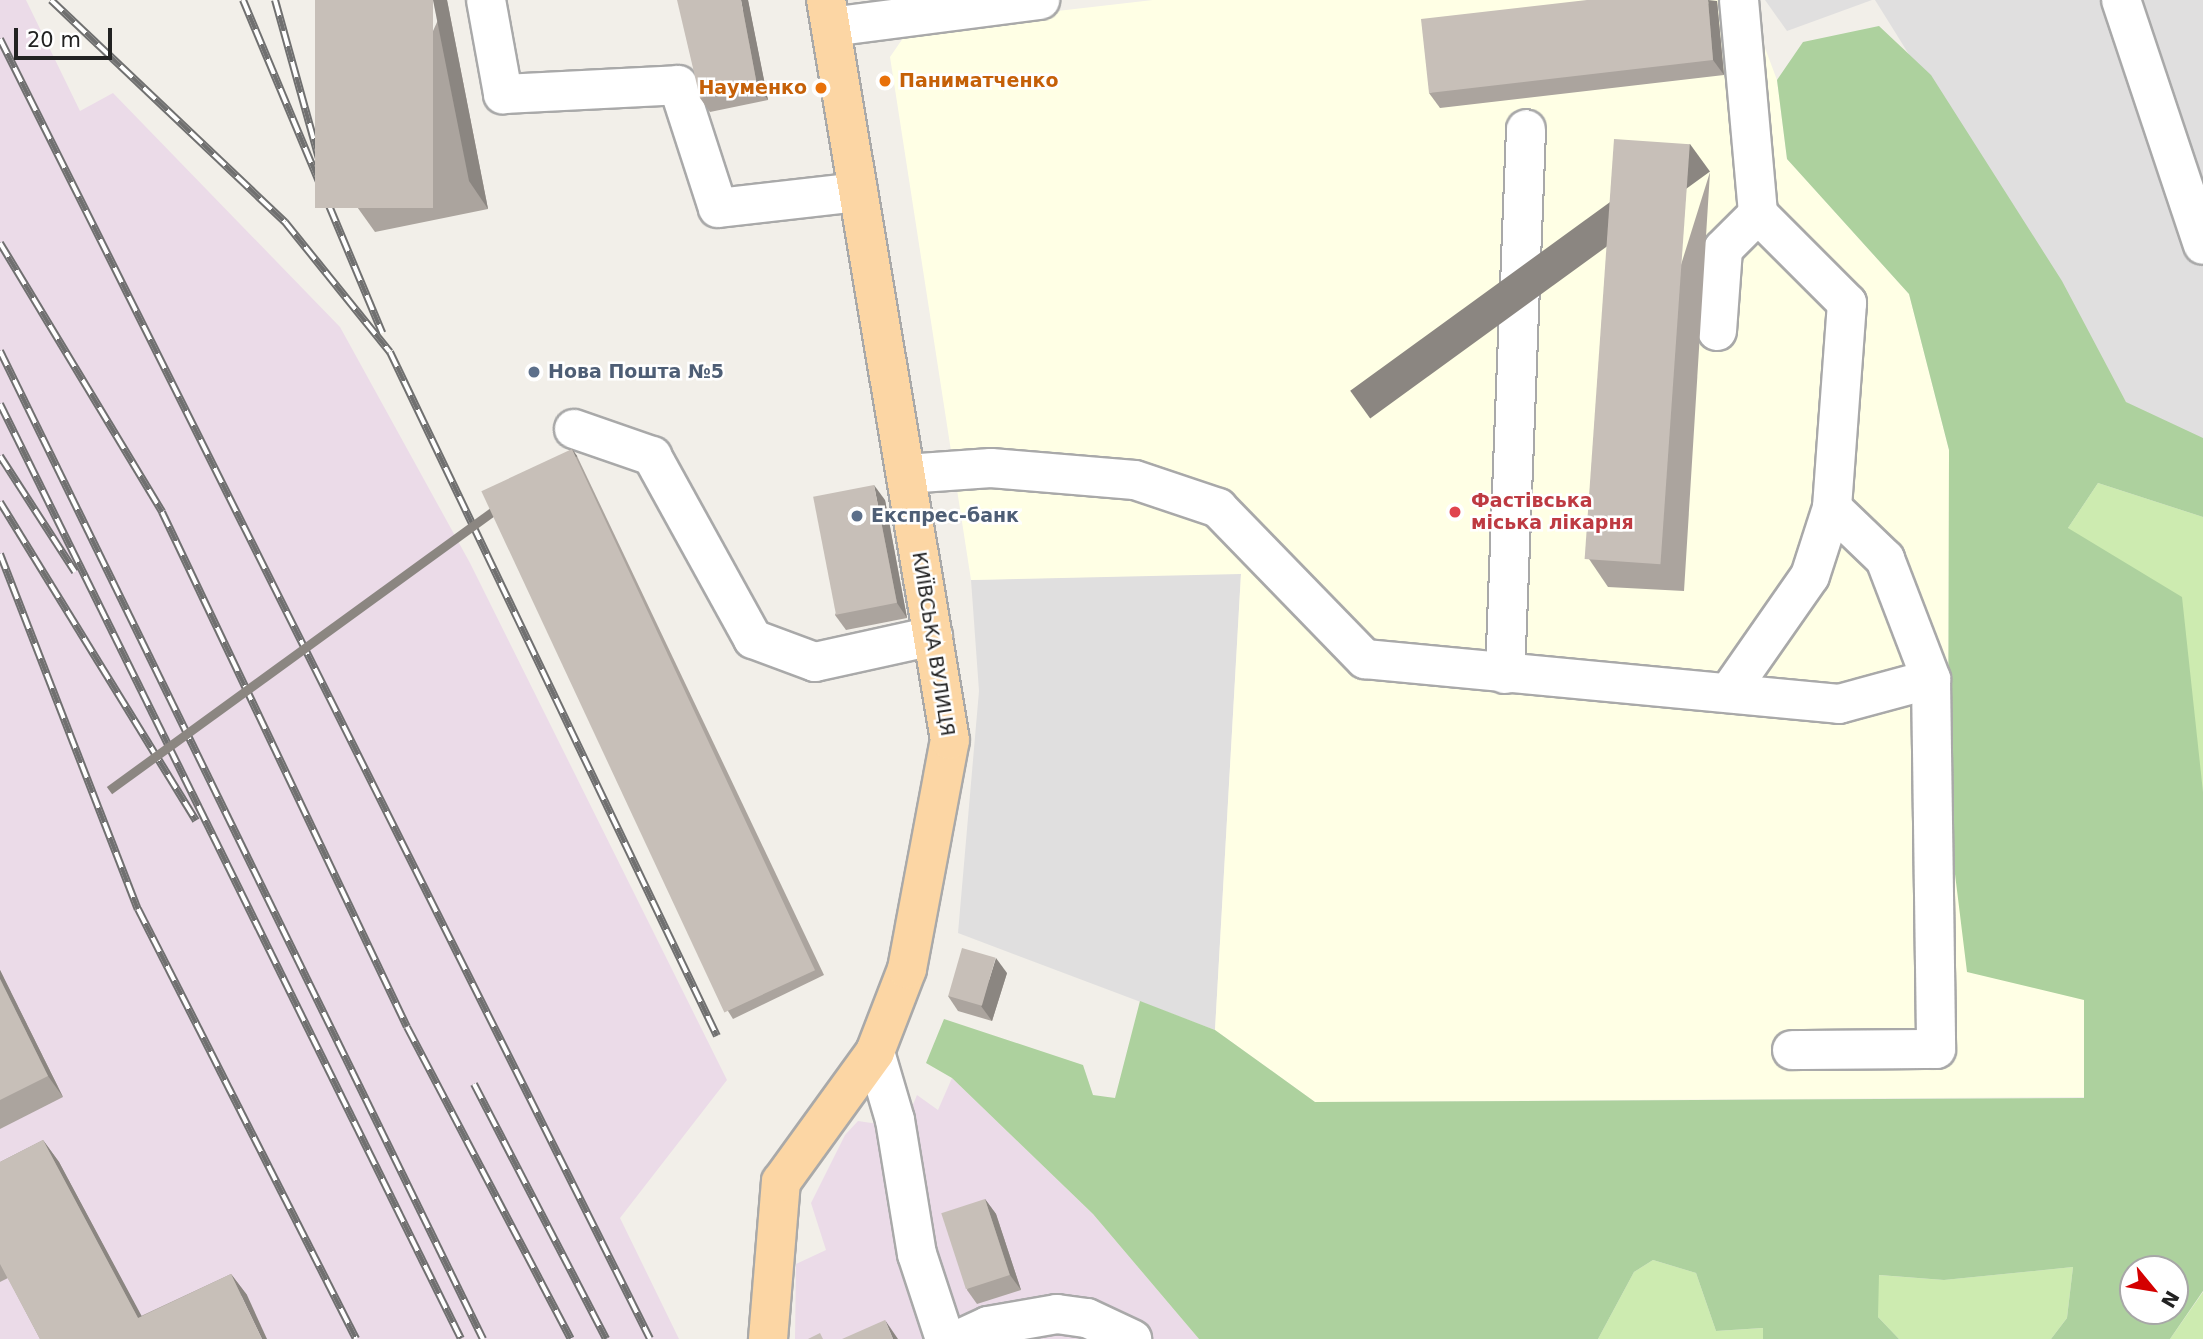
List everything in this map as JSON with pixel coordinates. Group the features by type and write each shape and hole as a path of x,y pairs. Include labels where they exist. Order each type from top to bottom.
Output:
{"main road":[{"name":"КИЇВСЬКА ВУЛИЦЯ","path":"768,1339 781,1182 875,1052 907,969 950,740 828,13"}],"street":[{"path":"486,0 503,94 678,85 718,208 858,192"},
{"path":"828,13 1040,0"},
{"path":"2121,0 2203,245"},
{"path":"1729,692 1810,576 1832,508 1847,303 1758,214 1740,13"},
{"path":"1505,674 1526,129"},
{"path":"1717,331 1723,249 1758,214"},
{"path":"573,429 652,456 753,639 816,662 933,636"},
{"path":"906,474 991,468 1135,480 1218,508 1365,659 1839,704 1931,679"},
{"path":"1792,1050 1936,1049 1931,679 1885,559 1832,508"},
{"path":"875,1052 895,1120 917,1254 945,1339"},
{"path":"960,1339 988,1326 1057,1314 1087,1318 1132,1339"}],"shaded area":[{"path":"0,0 26,0 80,111 113,93 340,327 470,563 727,1080 620,1218 679,1339 0,1339"},
{"name":"Фастівська міська лікарня","path":"1153,0 1747,0 1777,80 1787,159 1909,294 1949,450 1948,817 2084,1000 2085,1097 1315,1102 1215,1030 1241,574 971,580 890,57 910,28"},
{"path":"1765,0 1872,0 1787,31"},
{"path":"1875,0 2203,0 2203,452 2126,402"},
{"path":"1241,573 1215,1030 958,933 979,691 971,580"},
{"path":"952,1078 1093,1214 1199,1339 795,1339 796,1264 826,1250 811,1203 845,1135 858,1121 885,1125 909,1114 917,1095 938,1110"}],"green space":[{"path":"1879,26 1931,75 2062,281 2126,402 2203,438 2203,517 2098,483 2068,528 2182,597 2203,792 2203,1291 2189,1311 2189,1255 2119,1255 2119,1325 2180,1325 2170,1339 2051,1339 2067,1318 2073,1267 1944,1280 1879,1275 1878,1317 1899,1339 1763,1339 1763,1328 1716,1331 1696,1273 1653,1260 1634,1272 1598,1339 1199,1339 1093,1214 952,1078 926,1063 944,1019 1083,1065 1093,1095 1115,1098 1140,1001 1215,1030 1315,1102 2084,1098 2084,1000 1967,972 1948,817 1949,450 1909,294 1787,159 1777,80 1803,42"},
{"path":"2098,483 2203,517 2203,792 2068,528"},
{"path":"1653,1260 1696,1273 1716,1331 1764,1328 1763,1339 1598,1339 1634,1272"},
{"path":"2073,1267 2067,1318 2051,1339 1899,1339 1878,1317 1878,1275 1944,1280"},
{"path":"2203,1292 2203,1339 2170,1339 2180,1325 2189,1325 2189,1312"}],"building":[{"path":"315,0 433,0 433,208 315,208"},
{"path":"677,0 741,0 757,85 700,98"},
{"path":"1587,0 1708,0 1713,60 1429,93 1421,19"},
{"path":"1614,139 1690,144 1660,564 1585,559"},
{"path":"572,449 815,970 724,1012 481,491"},
{"path":"874,485 897,603 836,615 813,497"},
{"path":"962,948 996,958 982,1006 948,996"},
{"path":"0,979 48,1076 0,1100"},
{"path":"43,1140 138,1318 231,1274 262,1339 40,1339 0,1264 0,1162"},
{"path":"985,1199 1010,1275 966,1289 941,1213"},
{"path":"885,1320 893,1339 842,1339"},
{"path":"820,1333 823,1339 808,1339"}],"railway":[{"path":"51,0 285,222 390,352 717,1036"},
{"path":"243,0 382,333"},
{"path":"275,0 322,169"},
{"path":"0,39 650,1339"},
{"path":"0,243 162,512 407,1027 571,1339"},
{"path":"0,351 483,1339"},
{"path":"0,404 461,1339"},
{"path":"0,456 75,572"},
{"path":"0,502 196,821"},
{"path":"0,554 138,909 356,1339"},
{"path":"474,1084 606,1339"}],"place":[{"name":"Паниматченко","path":"885,81"},
{"name":"Науменко","path":"821,88"},
{"name":"Нова Пошта №5","path":"534,372"},
{"name":"Фастівська міська лікарня","path":"1455,512"},
{"name":"Експрес-банк","path":"857,516"}]}
